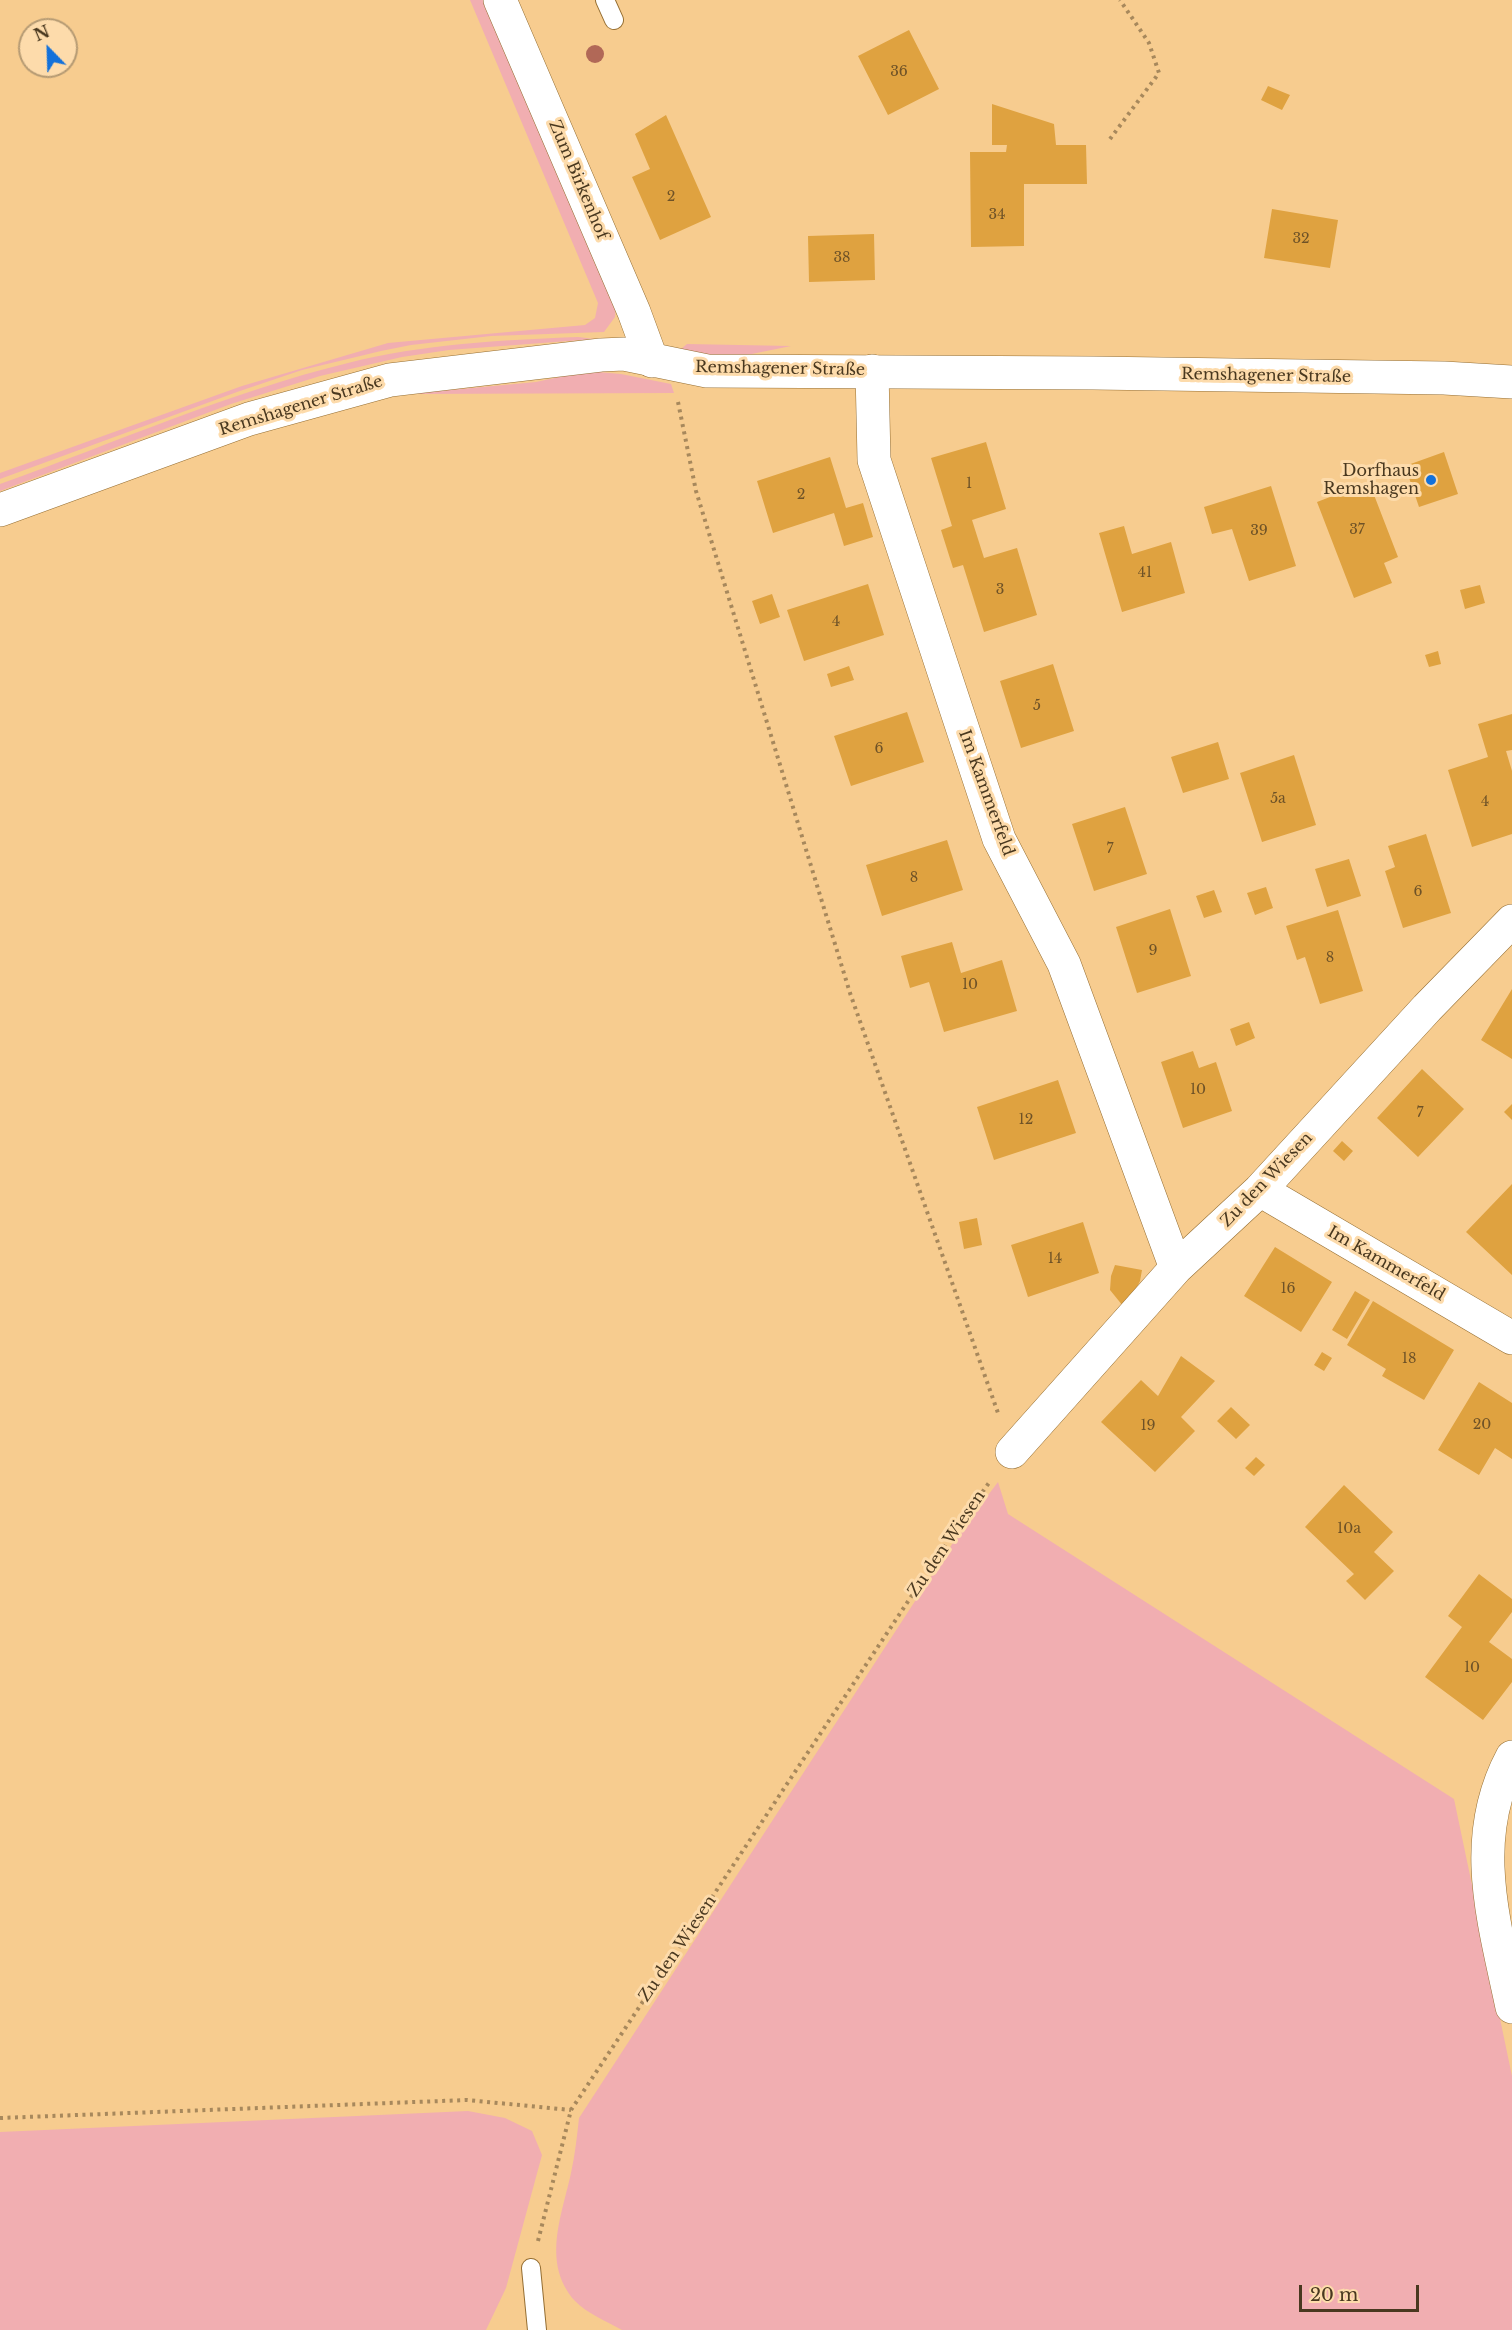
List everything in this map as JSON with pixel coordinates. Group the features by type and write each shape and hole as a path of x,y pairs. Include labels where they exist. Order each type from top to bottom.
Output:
{"street":[{"name":"Zum Birkenhof","path":"500,0 634,312 661,363"},
{"name":"Remshagener Straße","path":"0,510 249,419 390,380 624,354 707,371 872,370 1444,378 1512,382"},
{"name":"Im Kammerfeld","path":"872,370 874,460 992,819 999,839 1064,964 1176,1268"},
{"name":"Zu den Wiesen","path":"1012,1452 1176,1268 1260,1191 1427,1008 1512,921"},
{"name":"Im Kammerfeld","path":"1260,1191 1512,1338"},
{"path":"1512,1756 1494,1798 1486,1858 1490,1900 1512,2007"}],"lane":[{"path":"605,0 614,20"},
{"path":"531,2268 537,2330"}],"path":[{"path":"1110,139 1159,73 1149,43 1120,0"},
{"path":"661,363 696,491 850,993 1012,1452"},
{"name":"Zu den Wiesen","path":"531,2268 571,2109 956,1529 1012,1452"},
{"path":"0,2118 467,2100 571,2109"}],"shaded area":[{"path":"470,0 491,0 616,300 615,317 604,332 491,336 411,345 302,370 0,479 0,473 242,386 388,343 585,325 595,318 598,303"},
{"path":"578,337 595,339 449,350 402,357 320,376 231,404 0,491 0,484 172,419 260,388 348,363 433,347"},
{"path":"687,344 791,346 727,359 698,358 681,349"},
{"path":"587,371 621,374 671,384 674,393 408,394 536,382"},
{"path":"998,1482 1008,1514 1454,1799 1512,2076 1512,2330 622,2330 580,2305 565,2286 556,2255 557,2238 576,2146 579,2118 958,1535"},
{"path":"468,2111 505,2118 532,2131 542,2155 506,2288 486,2330 0,2330 0,2132"}],"building":[{"path":"909,30 939,89 888,115 858,56"},
{"path":"1268,86 1290,95 1282,110 1261,100"},
{"path":"992,104 1054,124 1056,145 1086,145 1087,184 1024,184 1024,246 971,247 970,152 1006,152 1007,145 992,145"},
{"path":"666,115 711,217 660,240 632,177 650,169 635,134"},
{"path":"1272,209 1338,220 1330,268 1264,258"},
{"path":"874,234 875,280 809,282 808,236"},
{"path":"986,442 1006,509 972,520 984,558 1017,548 1037,615 984,632 963,565 953,568 941,530 952,526 931,458"},
{"name":"Dorfhaus Remshagen","path":"1444,452 1458,494 1419,507 1405,466"},
{"path":"830,457 846,508 863,503 873,537 844,546 834,513 773,533 757,481"},
{"path":"1369,482 1398,557 1384,563 1392,583 1354,598 1317,502"},
{"path":"1271,486 1296,566 1249,581 1232,529 1212,534 1204,507"},
{"path":"1124,526 1132,554 1171,542 1185,593 1122,612 1099,533"},
{"path":"868,584 884,635 804,661 787,610"},
{"path":"1480,585 1485,603 1465,609 1460,590"},
{"path":"772,594 780,617 760,624 752,601"},
{"path":"1438,651 1441,664 1429,667 1425,655"},
{"path":"1053,664 1074,731 1021,748 1000,681"},
{"path":"849,666 854,680 831,687 827,674"},
{"path":"907,712 924,762 851,786 834,736"},
{"path":"1512,714 1512,750 1506,751 1512,771 1512,834 1472,847 1448,770 1488,757 1478,724"},
{"path":"1218,742 1229,779 1183,793 1171,757"},
{"path":"1294,755 1316,825 1262,842 1240,773"},
{"path":"1125,807 1147,874 1094,891 1072,824"},
{"path":"1426,834 1451,913 1403,928 1385,871 1395,867 1388,846"},
{"path":"947,840 963,890 882,916 866,865"},
{"path":"1349,859 1361,896 1327,907 1315,869"},
{"path":"1266,887 1273,908 1255,915 1247,893"},
{"path":"1214,890 1222,912 1204,918 1196,896"},
{"path":"1170,909 1191,976 1137,993 1116,927"},
{"path":"1338,910 1363,991 1320,1004 1305,957 1297,960 1286,926"},
{"path":"952,942 961,973 1002,960 1017,1011 944,1032 929,982 910,988 901,956"},
{"path":"1512,989 1512,1059 1481,1040"},
{"path":"1249,1022 1255,1038 1236,1046 1230,1029"},
{"path":"1193,1051 1199,1068 1216,1062 1232,1111 1183,1128 1161,1062"},
{"path":"1422,1069 1464,1109 1418,1157 1377,1118"},
{"path":"1058,1080 1076,1133 994,1160 977,1107"},
{"path":"1512,1104 1512,1120 1504,1112"},
{"path":"1342,1141 1353,1151 1344,1161 1333,1151"},
{"path":"1512,1184 1512,1275 1466,1232"},
{"path":"977,1218 982,1245 964,1249 959,1222"},
{"path":"1083,1222 1099,1273 1028,1297 1011,1245"},
{"path":"1275,1247 1332,1282 1301,1332 1244,1296"},
{"path":"1115,1265 1142,1270 1134,1293 1123,1306 1110,1290"},
{"path":"1355,1291 1370,1300 1347,1339 1332,1330"},
{"path":"1373,1301 1454,1350 1424,1400 1382,1376 1386,1369 1347,1345"},
{"path":"1322,1352 1332,1358 1324,1371 1314,1365"},
{"path":"1181,1356 1215,1381 1181,1417 1195,1431 1155,1472 1101,1422 1141,1380 1158,1396"},
{"path":"1479,1382 1512,1403 1512,1459 1495,1448 1479,1475 1438,1450"},
{"path":"1231,1407 1250,1425 1236,1439 1217,1421"},
{"path":"1256,1457 1265,1465 1254,1476 1245,1468"},
{"path":"1344,1485 1393,1532 1374,1552 1394,1571 1365,1600 1346,1581 1354,1574 1305,1527"},
{"path":"1479,1574 1512,1599 1512,1612 1489,1642 1512,1659 1512,1682 1483,1720 1425,1677 1462,1627 1448,1616"}],"place":[{"name":"Dorfhaus Remshagen","path":"1431,480"}]}
